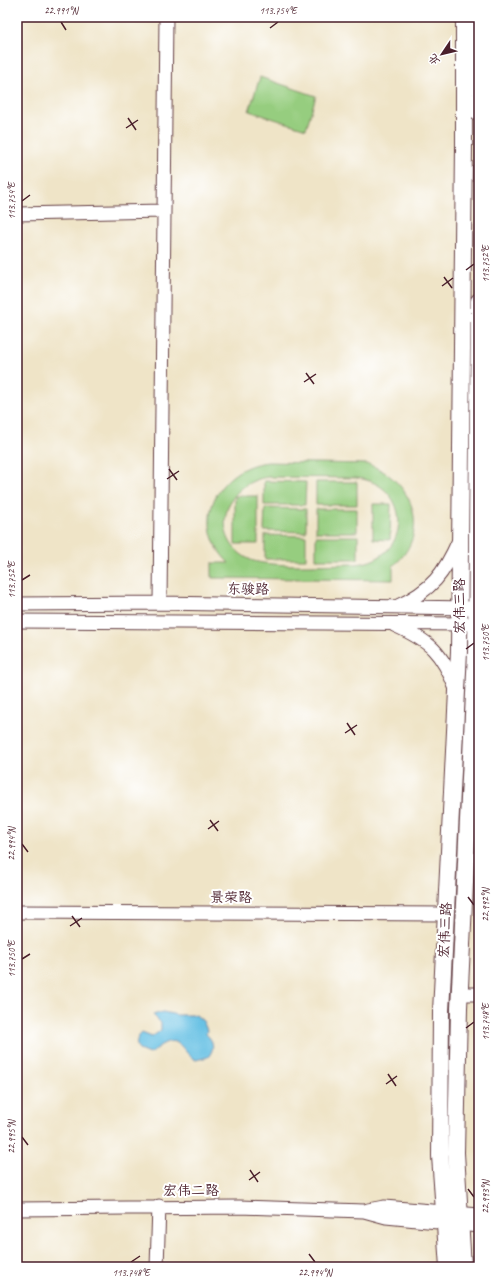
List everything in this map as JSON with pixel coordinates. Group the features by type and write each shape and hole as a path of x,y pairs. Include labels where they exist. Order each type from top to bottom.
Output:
{"main road":[{"name":"宏伟三路","path":"463,1267 452,1218 440,1149 442,1012 457,690 459,539 471,106 464,17"},
{"path":"479,17 479,90"},
{"name":"宏伟三路","path":"448,1267 456,1153 459,994 476,691 478,616 479,301"}],"street":[{"path":"160,603 166,17"},
{"path":"17,214 163,211"},
{"path":"393,608 412,599 432,584 448,565 459,539"},
{"name":"东骏路","path":"17,604 160,603 393,608 459,616"},
{"name":"东骏路","path":"17,621 391,624 459,616 478,616"},
{"path":"391,624 426,642 440,656 449,670 457,690"},
{"name":"景荣路","path":"17,912 446,914"},
{"path":"459,994 479,994"},
{"path":"157,1267 159,1206"},
{"name":"宏伟二路","path":"17,1209 159,1206 364,1211 384,1207 452,1218 479,1226"},
{"name":"宏伟二路","path":"452,1218 479,1215"}],"green space":[{"path":"260,77 316,96 306,129 249,111"},
{"path":"268,462 367,464 383,471 396,482 406,494 412,508 414,523 412,538 405,553 393,566 393,580 212,578 212,563 229,563 217,548 211,532 210,516 214,500 222,486 234,475 250,466","holes":["269,477 356,478 375,483 388,493 396,507 399,521 396,536 388,549 375,559 356,564 272,564 251,560 238,551 229,540 225,527 226,513 231,500 240,489 253,481"]},
{"path":"264,481 306,482 305,505 264,505"},
{"path":"316,482 357,482 357,505 316,505"},
{"path":"235,496 258,496 258,544 235,544"},
{"path":"373,504 391,504 390,540 373,539"},
{"path":"265,508 306,509 306,532 264,531"},
{"path":"316,509 357,509 357,532 316,532"},
{"path":"265,535 306,536 306,559 265,559"},
{"path":"316,536 358,536 358,559 316,559"}],"water":[{"path":"163,1012 177,1015 196,1015 203,1021 207,1030 206,1034 211,1039 213,1045 212,1051 208,1057 196,1060 175,1042 163,1044 149,1054 139,1050 137,1041 138,1037 142,1033 152,1037 161,1030 161,1023 153,1015"}]}
